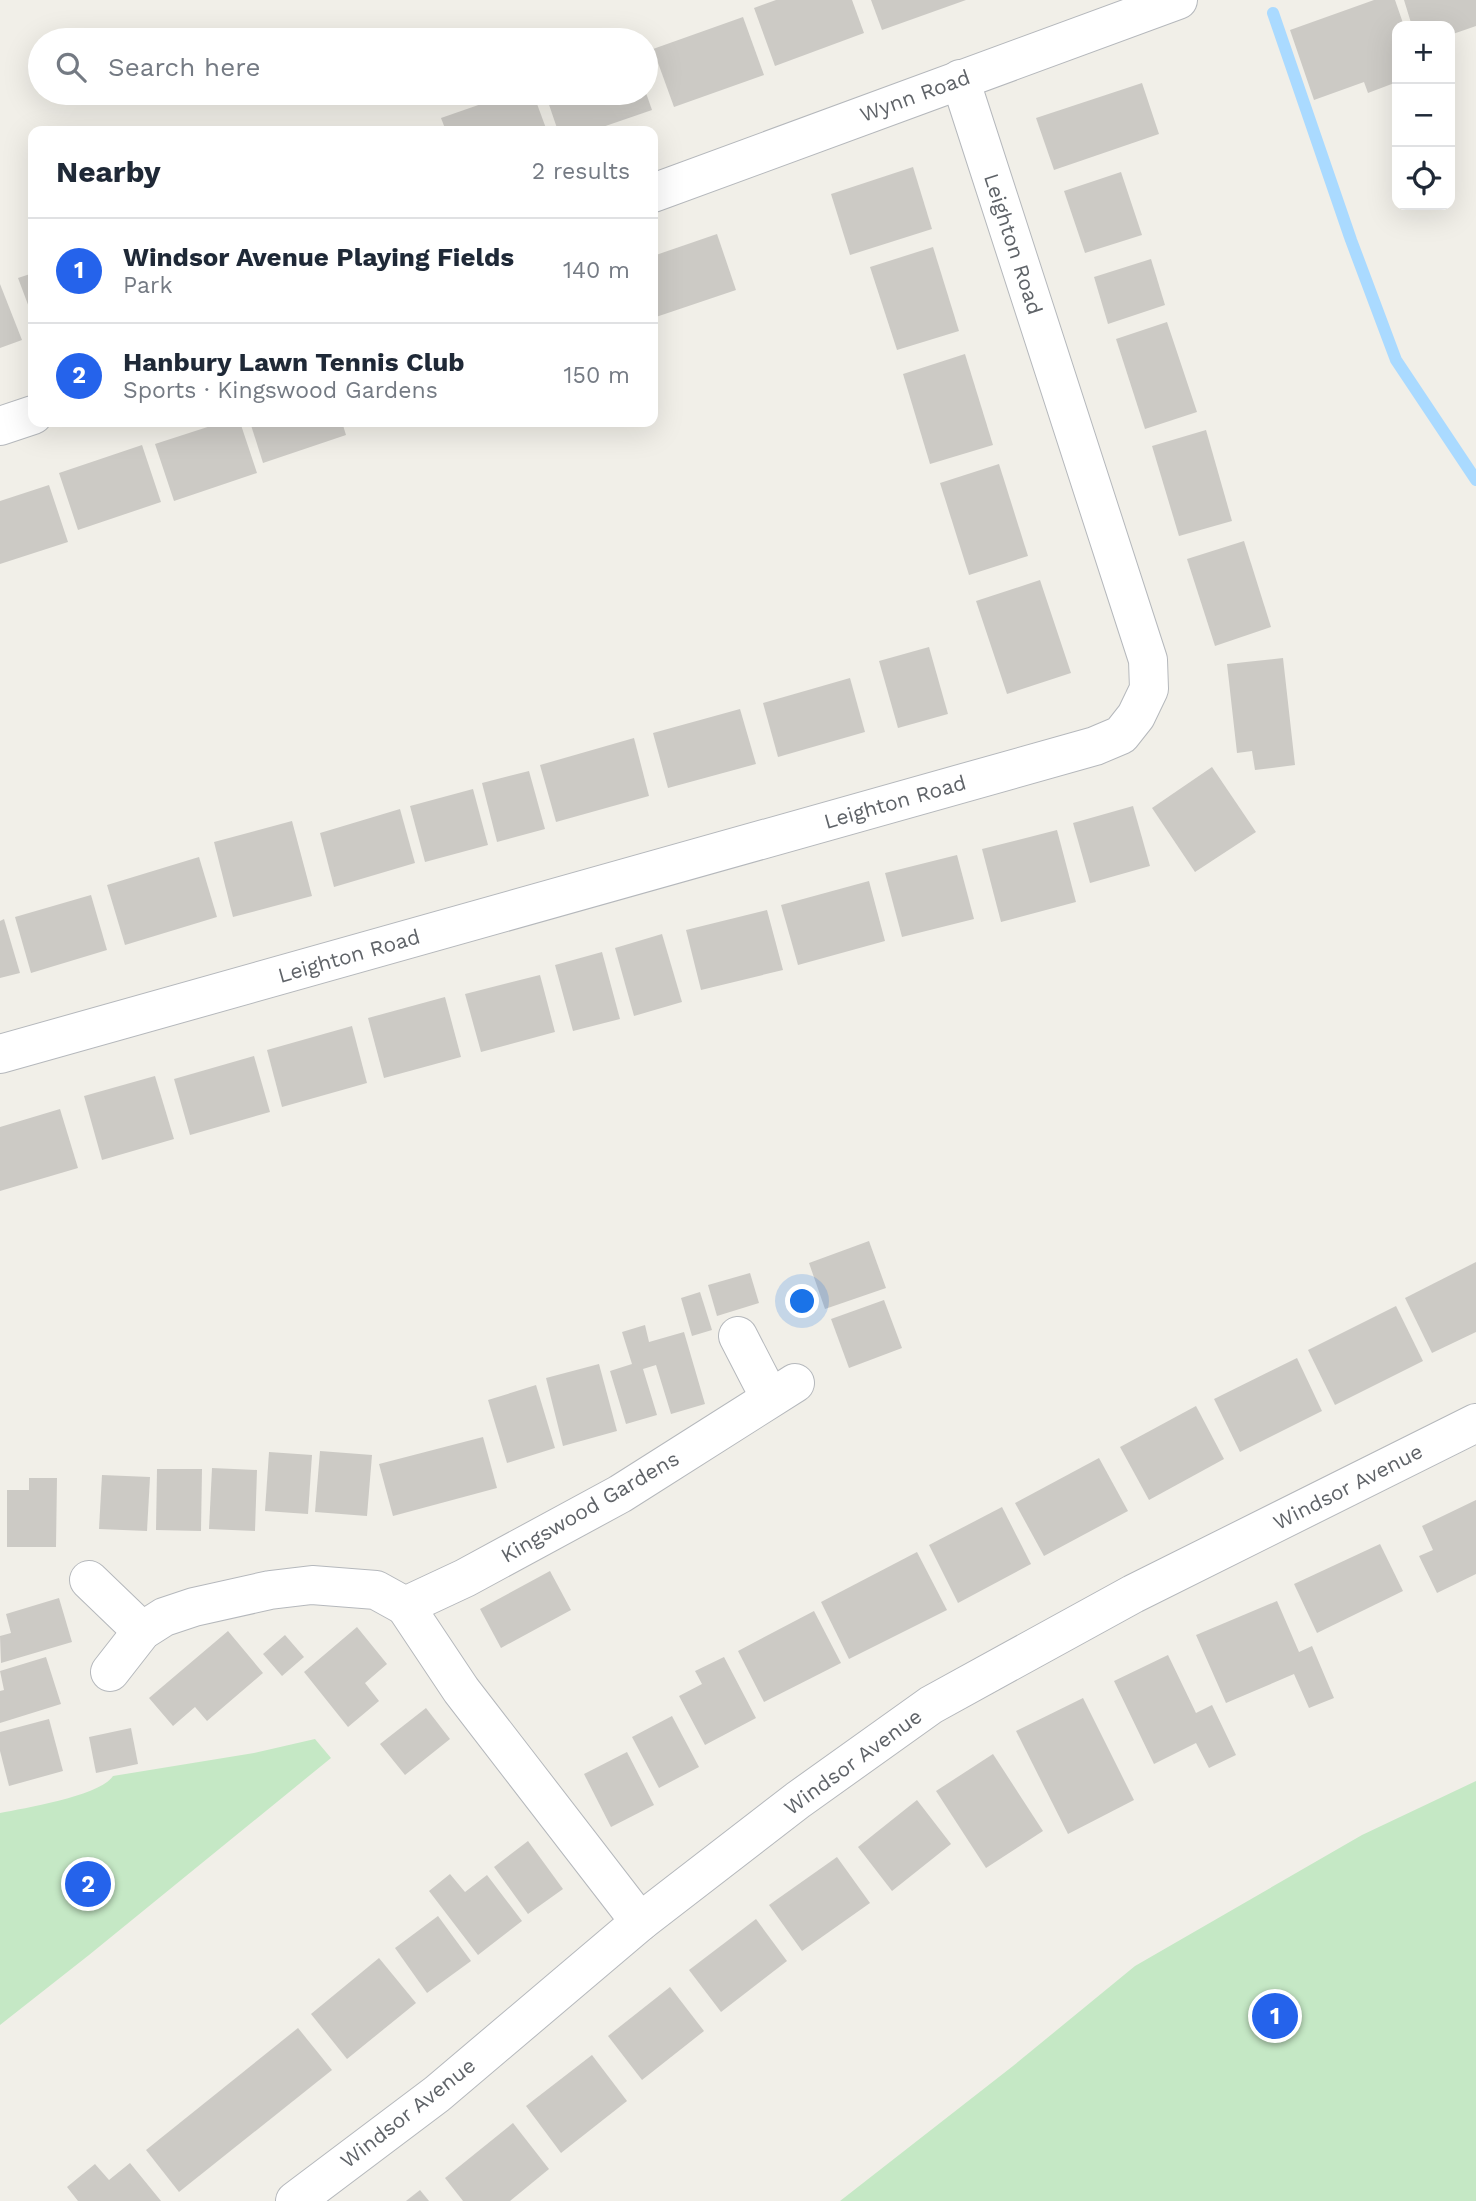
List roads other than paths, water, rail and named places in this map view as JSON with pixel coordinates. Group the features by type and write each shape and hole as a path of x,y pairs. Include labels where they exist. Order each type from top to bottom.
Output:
{"street":[{"name":"Wynn Road","path":"658,191 1178,0"},
{"name":"Leighton Road","path":"0,1054 1082,750 1121,735 1136,716 1149,689 1148,660 960,79"},
{"path":"0,426 28,417"},
{"name":"Kingswood Gardens","path":"405,1606 465,1578 620,1494 783,1391 738,1336"},
{"name":"Windsor Avenue","path":"295,2201 437,2094 640,1922 798,1800 931,1705 1133,1594 1476,1423"},
{"path":"89,1580 142,1631"},
{"path":"110,1672 142,1631 164,1617 194,1607 270,1590 312,1585 376,1590 405,1606 461,1690 640,1922"}],"waterway":[{"path":"1273,13 1351,240 1396,360 1476,480"}],"place":[{"name":"Hanbury Lawn Tennis Club","path":"88,1884"},
{"name":"Windsor Avenue Playing Fields","path":"1275,2016"}]}
